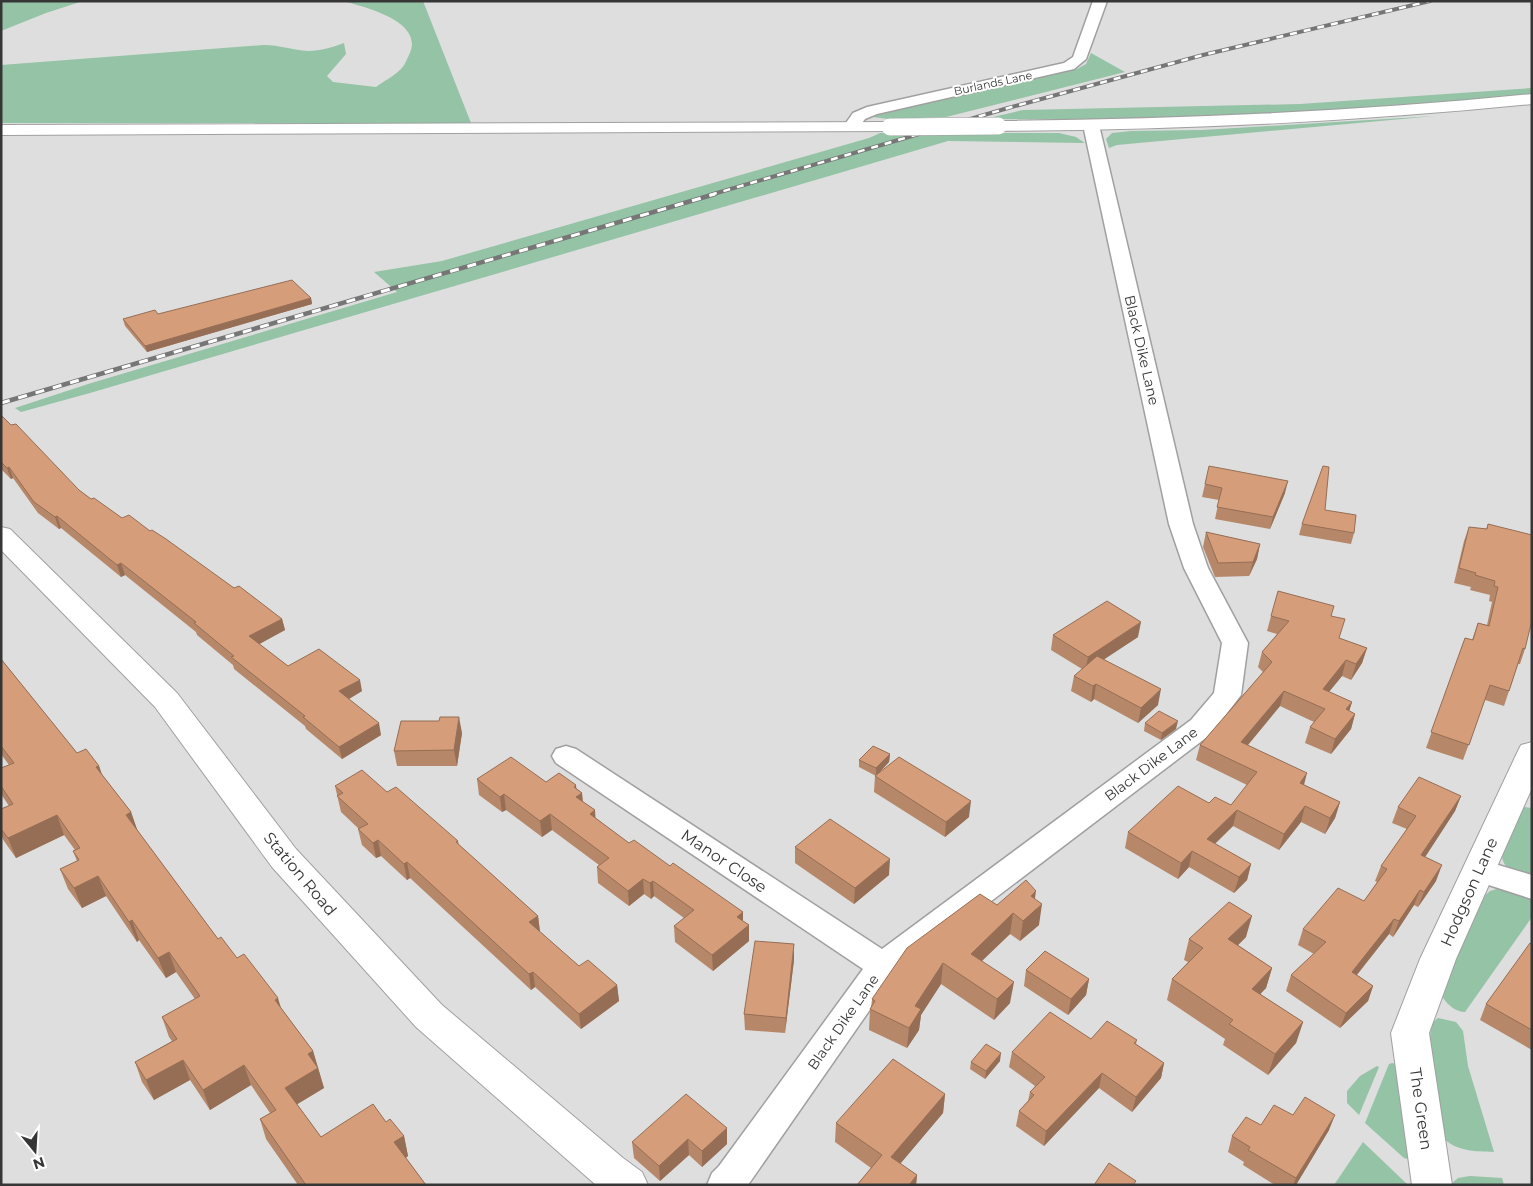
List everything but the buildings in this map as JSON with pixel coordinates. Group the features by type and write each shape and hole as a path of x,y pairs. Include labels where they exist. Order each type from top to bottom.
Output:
{"main road":[{"path":"1,130 890,127 1200,123 1336,117 1532,99"},
{"name":"Station Road","path":"1,535 166,700 284,858 429,1016 548,1120 628,1185"},
{"name":"Hodgson Lane","path":"1410,1033 1438,959 1532,752"},
{"name":"The Green","path":"1410,1033 1432,1185"}],"street":[{"name":"Burlands Lane","path":"851,127 858,116 872,110 1069,66 1079,58 1100,1"},
{"name":"Black Dike Lane","path":"725,1185 732,1178 882,966 1200,727 1227,695 1235,643 1196,568 1181,524 1091,125"},
{"name":"Manor Close","path":"566,756 882,966"},
{"path":"1478,870 1532,887"}],"green space":[{"path":"1,1 83,1 1,31"},
{"path":"343,1 423,1 471,123 1,123 1,65 264,45 313,51 344,43 346,54 327,76 333,82 376,87 404,66 412,43 409,33 401,25 378,12"},
{"path":"1091,53 1125,72 946,117 888,119 873,117 875,113 1077,69 1086,64"},
{"path":"1532,88 1532,95 1361,111 1144,120 984,119 1023,110 1300,104"},
{"path":"1435,116 1117,145 1109,148 1106,139 1112,133 1131,131 1202,130"},
{"path":"880,133 1059,133 1076,137 1085,143 948,141 90,393 21,412 15,408 88,384 397,292 374,272 442,261 869,138"},
{"path":"1523,807 1532,808 1532,882 1511,871 1502,858 1502,851"},
{"path":"1500,888 1532,897 1532,917 1465,1012 1458,1011 1443,998 1445,986 1482,898 1490,891"},
{"path":"1438,1018 1456,1022 1463,1031 1468,1066 1494,1152 1461,1149 1444,1139 1435,1095 1430,1055 1432,1025"},
{"path":"1389,1064 1396,1064 1411,1160 1404,1158 1365,1123"},
{"path":"1377,1066 1379,1067 1359,1115 1347,1103 1347,1091 1360,1076"},
{"path":"1363,1142 1408,1185 1334,1185"},
{"path":"1470,1176 1502,1178 1504,1185 1450,1185 1458,1178"}],"railway":[{"path":"710,195 1008,108 1203,55 1430,1"},
{"path":"1,403 715,194"}]}
